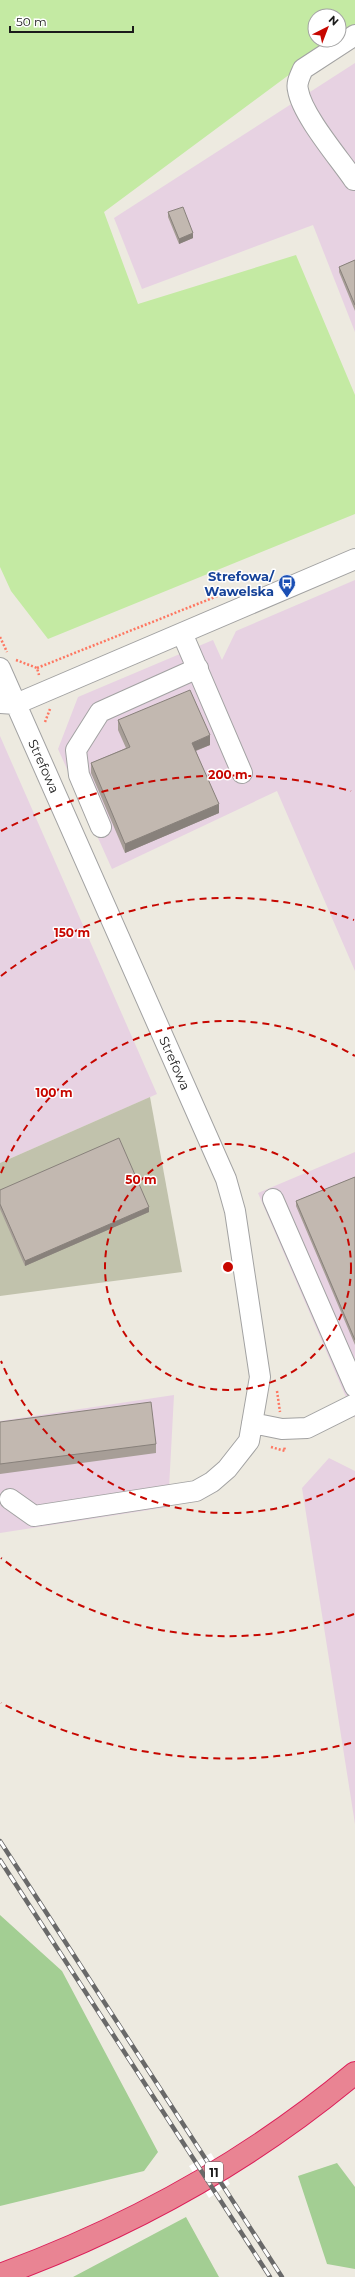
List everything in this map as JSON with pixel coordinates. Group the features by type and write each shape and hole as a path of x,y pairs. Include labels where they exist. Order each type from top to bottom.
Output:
{"highway":[{"name":"11","path":"0,2275 102,2233 193,2185 289,2124 355,2073"}],"street":[{"path":"354,180 312,120 297,89 299,78 303,69 355,35"},
{"path":"8,703 182,633 355,559"},
{"path":"182,633 242,773"},
{"name":"Strefowa","path":"0,668 8,703 226,1179 235,1211 260,1377 251,1432"},
{"path":"101,827 79,775 76,750 100,712 198,668"},
{"path":"273,1198 355,1387"},
{"path":"10,1499 34,1516 196,1491 212,1482 227,1469 251,1432 307,1428 355,1404"}],"path":[{"path":"37,668 233,590"}],"shaded area":[{"path":"355,63 355,332 313,225 142,289 114,218"},
{"path":"355,580 355,971 277,791 112,869 58,749 78,697 213,640 222,660 236,631"},
{"path":"0,736 157,1094 0,1163"},
{"path":"150,1097 182,1272 0,1296 0,1163"},
{"path":"355,1152 355,1418 258,1193"},
{"path":"174,1395 168,1507 0,1533 0,1421"},
{"path":"329,1458 355,1471 355,1824 302,1488"}],"green space":[{"path":"0,0 355,0 355,26 347,32 347,8 307,8 307,48 325,48 104,212 138,304 296,255 355,395 355,514 48,639 11,591 0,567"},
{"path":"0,1915 62,1971 158,2152 144,2171 0,2206"},
{"path":"337,2163 355,2187 355,2269 327,2264 298,2176"},
{"path":"186,2217 219,2277 73,2277"}],"pier":[{"path":"211,2153 230,2184 209,2198 189,2166"}],"building":[{"path":"183,207 193,233 179,239 168,212"},
{"path":"355,260 355,305 339,267"},
{"path":"190,690 210,735 192,743 219,804 125,844 91,763 130,747 118,720"},
{"path":"119,1138 149,1207 25,1261 0,1204 0,1190"},
{"path":"355,1177 355,1340 296,1201"},
{"path":"151,1402 156,1444 0,1464 0,1422"}],"railway":[{"path":"0,1841 282,2277"},
{"path":"0,1860 270,2277"}],"place":[{"name":"Strefowa/ Wawelska","path":"287,598"}]}
